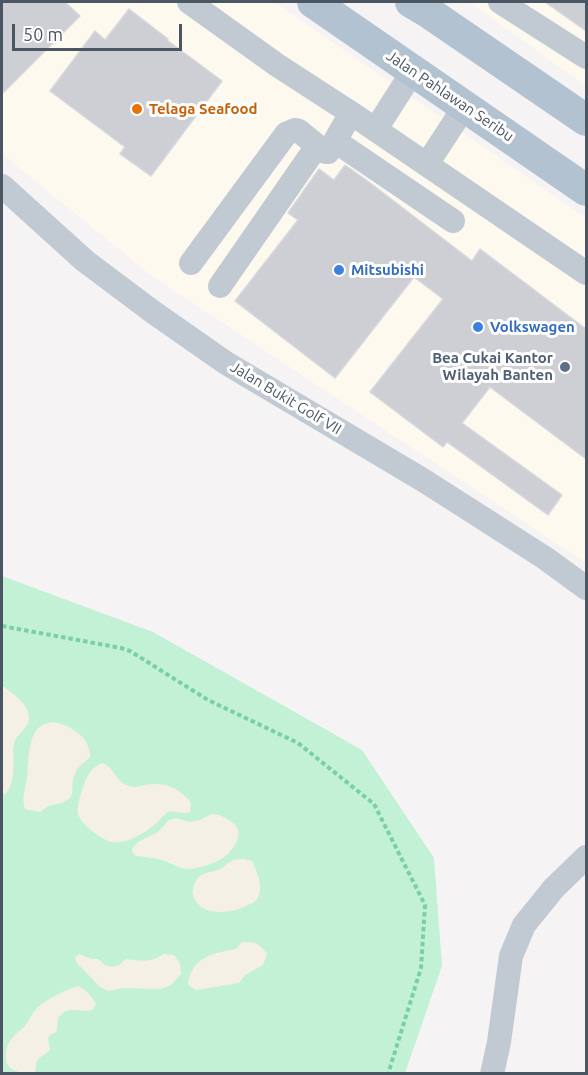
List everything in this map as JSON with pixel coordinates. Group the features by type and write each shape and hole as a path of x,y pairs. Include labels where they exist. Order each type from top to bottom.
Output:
{"main road":[{"name":"Jalan Pahlawan Seribu","path":"313,2 586,190"},
{"path":"426,5 586,120"}],"street":[{"path":"189,2 277,66 376,129 586,273"},
{"path":"500,2 585,54"},
{"path":"376,129 414,71"},
{"path":"427,164 465,106"},
{"path":"220,286 351,113"},
{"path":"192,263 286,134 295,130 327,144 453,221"},
{"name":"Jalan Bukit Golf VII","path":"2,186 85,261 226,363 423,480 545,558 586,588"},
{"path":"492,1074 499,1042 511,956 524,925 555,888 586,857"}],"path":[{"path":"2,626 130,651 208,700 298,743 375,804 425,904 421,968 388,1074"}],"shaded area":[{"path":"2,2 275,2 586,218 586,563 152,276 2,154"},
{"path":"469,2 586,2 586,86"}],"green space":[{"path":"2,576 153,632 362,750 434,858 442,966 405,1073 2,1073"}],"sand":[{"path":"2,686 23,703 29,717 29,721 14,744 13,777 5,794 2,794"},
{"path":"53,722 79,733 87,744 90,757 77,769 70,798 62,803 48,806 40,812 25,809 24,796 34,733 44,724"},
{"path":"102,763 128,786 161,784 176,789 190,801 190,812 168,812 150,828 129,840 113,842 103,839 83,822 78,814 78,804 89,774 93,768"},
{"path":"212,814 233,823 238,832 237,842 231,851 216,862 187,869 162,860 136,856 133,853 132,849 138,842 158,832 169,820 176,818 189,822"},
{"path":"234,860 252,861 258,875 260,892 255,901 227,912 211,911 198,904 192,891 200,876 218,870"},
{"path":"242,942 254,943 262,947 267,954 263,965 245,975 239,983 196,990 188,985 198,962 219,952 236,949"},
{"path":"79,954 98,959 112,967 126,959 146,961 164,954 174,955 180,963 181,974 171,985 161,989 123,988 108,991 100,987 77,963 75,958"},
{"path":"78,986 93,999 96,1005 92,1010 70,1010 62,1013 58,1019 56,1032 48,1038 50,1050 38,1060 35,1072 15,1071 11,1068 7,1064 6,1052 11,1039 24,1027 41,1004"}],"building":[{"path":"2,2 65,2 80,16 2,94"},
{"path":"545,2 586,2 586,31"},
{"name":"Telaga Seafood","path":"129,9 222,81 151,176 120,154 125,147 50,91 95,31 105,40"},
{"path":"345,165 472,261 480,249 586,329 586,459 490,387 462,423 562,495 548,515 447,442 443,447 370,392 443,299 414,277 335,378 235,301 298,220 288,213 319,169 334,180"}],"place":[{"name":"Telaga Seafood","path":"137,109"},
{"name":"Mitsubishi","path":"339,270"},
{"name":"Volkswagen","path":"478,327"},
{"name":"Bea Cukai Kantor Wilayah Banten","path":"565,367"}]}
